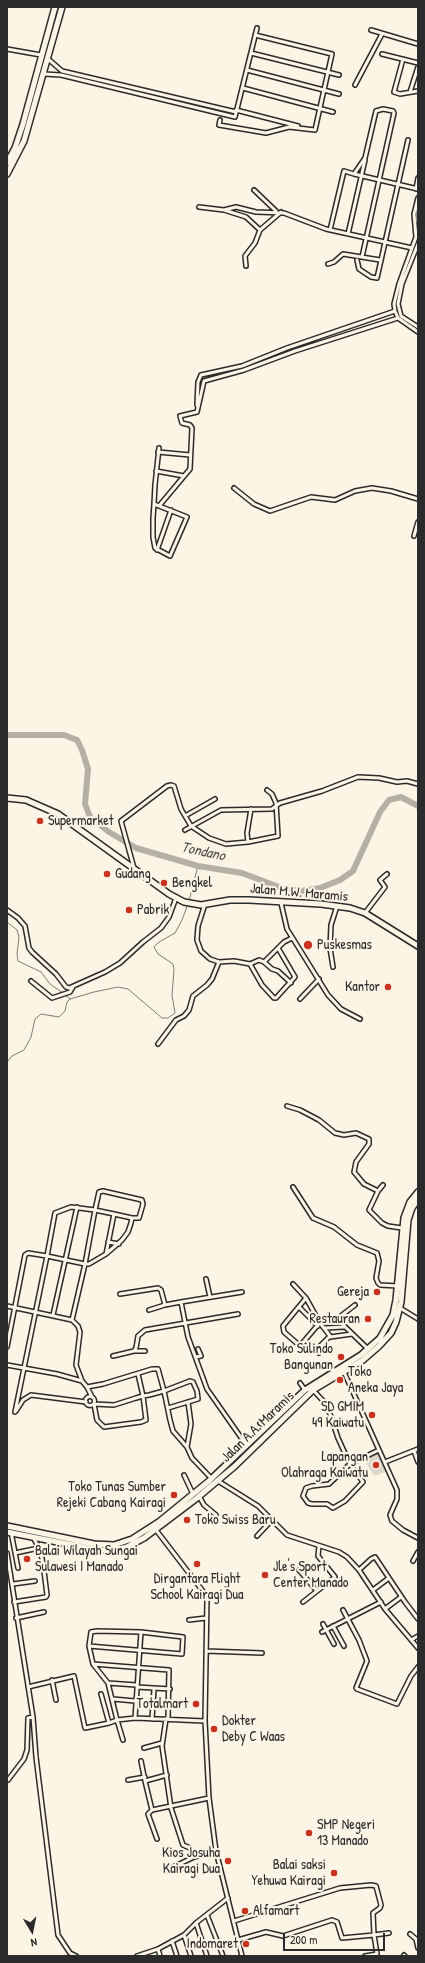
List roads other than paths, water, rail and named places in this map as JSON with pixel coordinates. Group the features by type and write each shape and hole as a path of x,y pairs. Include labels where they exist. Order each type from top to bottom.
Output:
{"highway":[{"path":"7,162 15,148 24,124 41,55 55,7"},
{"path":"7,174 24,141 62,7"},
{"path":"7,798 26,800 58,814 100,846 176,898"},
{"name":"Jalan M.W. Maramis","path":"176,898 192,904 241,900 337,906 365,913 418,946"},
{"path":"7,1526 94,1544 114,1545 129,1540 145,1531 212,1479 305,1390 368,1349 380,1338 391,1320 396,1300 402,1228 407,1207 418,1192"},
{"name":"Jalan A.A. Maramis","path":"9,1532 110,1551 130,1545 156,1530 218,1481 313,1390 363,1360 391,1333 400,1308 408,1220 412,1208 418,1200"},
{"path":"280,1415 286,1417"}],"street":[{"path":"44,74 61,75 235,117 257,28"},
{"path":"371,30 418,44"},
{"path":"355,85 382,34"},
{"path":"255,35 332,54 315,130"},
{"path":"7,49 41,55"},
{"path":"251,53 339,75"},
{"path":"382,54 418,63"},
{"path":"47,58 62,71 315,130"},
{"path":"403,59 394,92 397,94 418,90"},
{"path":"410,92 418,67"},
{"path":"247,70 339,94"},
{"path":"243,88 332,112"},
{"path":"348,234 375,112 380,109 393,111 394,113 380,179 362,257"},
{"path":"220,120 219,124 266,133 289,126 315,130"},
{"path":"357,260 359,269 376,278 408,140"},
{"path":"354,174 365,158"},
{"path":"330,230 344,171 417,189 418,178"},
{"path":"254,190 276,211"},
{"path":"418,198 414,214 417,235 396,292 395,311 398,318 418,332"},
{"path":"199,207 224,210 246,217 260,230"},
{"path":"224,210 235,207 254,211 281,212 330,230 412,248"},
{"path":"418,209 418,221"},
{"path":"246,266 245,256 255,243 260,230 281,212"},
{"path":"418,244 402,284 398,304 401,316 418,327"},
{"path":"328,264 334,262 343,254 380,260"},
{"path":"413,257 418,260"},
{"path":"198,407 196,406 200,376 242,366 287,348 395,311"},
{"path":"159,506 190,469 192,428 190,425 182,423 180,416 197,412 204,381 244,370 294,351 398,318"},
{"path":"242,366 244,370"},
{"path":"154,504 187,517 170,556 154,547 154,504 159,448"},
{"path":"158,452 190,455"},
{"path":"156,471 184,476"},
{"path":"234,488 254,504 270,511 311,497 335,500 355,491 372,488 391,491 418,499"},
{"path":"157,550 171,510"},
{"path":"414,536 418,522"},
{"path":"185,830 221,810 272,808 280,803 322,791 358,777 379,778 397,782 407,781 418,784"},
{"path":"134,868 121,823 122,819 171,784 175,789 180,809 191,826 217,842 233,844 278,836 276,806 272,794 267,790"},
{"path":"185,816 215,799"},
{"path":"248,842 251,809"},
{"path":"365,913 385,887 380,881 386,874"},
{"path":"7,910 18,918 25,926 29,948 32,952 51,968 66,987 69,988 105,972 120,963 143,942 158,931 168,917 176,898"},
{"path":"281,903 287,929 336,1005 360,1019"},
{"path":"205,904 198,926 198,947 206,956 219,962 234,961 250,964 259,960 264,962 272,969 278,971 291,982"},
{"path":"333,967 330,948 331,925 337,906"},
{"path":"264,962 278,948 292,938"},
{"path":"250,964 262,985 274,998 295,977 278,948"},
{"path":"158,1044 176,1020 184,1016 189,1010 193,996 208,986 219,962"},
{"path":"300,999 319,979"},
{"path":"31,981 52,998 70,992 74,986"},
{"path":"287,1106 300,1110 319,1120 335,1133 343,1135 356,1133 369,1139 369,1144 356,1162 354,1172 364,1184 378,1191"},
{"path":"383,1185 378,1191 369,1210 382,1223 388,1226 402,1228"},
{"path":"293,1187 302,1204 313,1218 334,1227 353,1243 377,1252 380,1261 376,1278 380,1285 398,1286"},
{"path":"72,1320 85,1264 95,1210 100,1191 140,1199 143,1202 138,1219 95,1210 77,1207 71,1207 55,1213 15,1412 23,1400 31,1395 86,1402 90,1406 94,1404 114,1405 164,1391 191,1381 196,1388 198,1397 188,1402 168,1408"},
{"path":"53,1316 77,1207"},
{"path":"106,1254 114,1214"},
{"path":"7,1347 25,1255 28,1253 89,1264 98,1260 119,1244 128,1232 132,1218"},
{"path":"108,1242 119,1244"},
{"path":"206,1278 210,1296"},
{"path":"293,1284 306,1298 330,1337"},
{"path":"120,1294 158,1288 161,1290 165,1305"},
{"path":"149,1310 165,1305 210,1296 242,1292"},
{"path":"306,1298 283,1329 284,1332 298,1346 301,1346 306,1341 320,1323 336,1319 355,1305"},
{"path":"181,1302 185,1323 209,1392 247,1446"},
{"path":"7,1306 72,1320 80,1332 76,1365 82,1381 95,1400 94,1404 97,1420 104,1427 108,1428 146,1420 138,1374"},
{"path":"299,1307 320,1323"},
{"path":"400,1308 418,1319"},
{"path":"134,1351 138,1336 143,1331 238,1314"},
{"path":"336,1319 368,1349"},
{"path":"324,1328 344,1327"},
{"path":"306,1341 318,1352 330,1337 352,1334"},
{"path":"198,1349 201,1356"},
{"path":"113,1356 134,1351 144,1351"},
{"path":"196,1357 206,1355"},
{"path":"7,1365 57,1374 82,1381"},
{"path":"87,1387 103,1384 152,1369 158,1369 173,1431 187,1447 192,1458 212,1479"},
{"path":"344,1372 398,1494 390,1515 392,1521 403,1530 418,1538"},
{"path":"300,1383 305,1390"},
{"path":"313,1390 327,1405 337,1436 350,1464 363,1482 345,1501 333,1508 327,1504 308,1503 303,1496 306,1488 331,1483 350,1464 379,1450"},
{"path":"86,1402 88,1397 92,1397"},
{"path":"187,1447 191,1424 188,1402"},
{"path":"260,1423 263,1425 274,1413 280,1415"},
{"path":"385,1462 418,1449"},
{"path":"414,1451 418,1462"},
{"path":"184,1475 193,1494"},
{"path":"218,1481 258,1506 287,1535 343,1554 359,1570 385,1609 418,1648"},
{"path":"199,1496 204,1505 216,1515 214,1521"},
{"path":"256,1536 272,1520"},
{"path":"156,1530 202,1590 207,1599 205,1721 209,1798 216,1851 242,1956"},
{"path":"9,1532 18,1568"},
{"path":"14,1602 46,1597 47,1595 40,1550 33,1537"},
{"path":"302,1602 335,1577 318,1556 319,1546"},
{"path":"15,1553 34,1549"},
{"path":"413,1561 418,1552"},
{"path":"7,1553 13,1584 16,1618 33,1717 36,1757 58,1935 70,1953 76,1956"},
{"path":"359,1570 370,1558 375,1557 401,1597 418,1619"},
{"path":"299,1570 317,1591"},
{"path":"372,1590 389,1578"},
{"path":"13,1584 35,1581"},
{"path":"385,1609 401,1597"},
{"path":"322,1632 381,1602"},
{"path":"343,1610 367,1661 356,1688 357,1689 397,1704 411,1676 418,1667"},
{"path":"16,1618 44,1612"},
{"path":"189,1620 206,1618"},
{"path":"323,1624 334,1644"},
{"path":"334,1626 344,1646"},
{"path":"89,1646 139,1649 182,1654 183,1639 181,1636 141,1632 94,1631 90,1635 89,1646 93,1664 108,1683 123,1740"},
{"path":"135,1718 137,1666 141,1632"},
{"path":"411,1640 418,1636"},
{"path":"206,1651 262,1653"},
{"path":"93,1664 137,1666 169,1670 170,1689 165,1736 162,1743 171,1805 183,1845 190,1848 194,1857"},
{"path":"28,1687 52,1680 74,1676 85,1728 117,1720 135,1718 205,1721"},
{"path":"52,1680 56,1700"},
{"path":"108,1683 154,1689 170,1689"},
{"path":"152,1719 154,1689"},
{"path":"101,1694 109,1723"},
{"path":"113,1699 136,1701"},
{"path":"7,1785 7,1780 24,1759 28,1718 33,1717"},
{"path":"144,1748 162,1743"},
{"path":"141,1762 152,1810"},
{"path":"146,1781 167,1775"},
{"path":"128,1780 145,1777"},
{"path":"157,1839 148,1814 152,1810 209,1798"},
{"path":"165,1871 194,1857 216,1851"},
{"path":"234,1921 340,1888 371,1885 376,1886 381,1905 380,1908 373,1913 374,1934 378,1955 365,1956"},
{"path":"137,1956 144,1955 158,1949 184,1935 196,1923 228,1898"},
{"path":"207,1915 223,1956"},
{"path":"238,1940 266,1932 283,1936 332,1920 337,1922 342,1938 389,1933"},
{"path":"196,1923 207,1956"},
{"path":"410,1934 416,1939 418,1948"},
{"path":"184,1935 192,1956"},
{"path":"172,1941 177,1956"},
{"path":"158,1949 160,1956"}],"waterway":[{"name":"Tondano","path":"7,735 64,735 77,740 88,769 85,804 90,817 109,832 136,848 198,866 242,873 284,889 301,891 320,888 340,880 353,871 380,812 389,800 401,797 418,806"},
{"path":"189,901 198,866"},
{"path":"7,1062 12,1056 24,1050 31,1037 35,1019 41,1014 59,1017 65,1011 67,1002 70,999 118,987 128,989 162,1018 168,1018 175,1013 172,995 173,964 158,954 154,947 159,942 175,933 188,904"},
{"path":"7,922 17,930 19,937 17,954 18,961 41,972 50,984 63,993"},
{"path":"65,995 70,999"}],"place":[{"name":"Supermarket","path":"40,821"},
{"name":"Gudang","path":"107,874"},
{"name":"Bengkel","path":"164,883"},
{"name":"Pabrik","path":"129,910"},
{"name":"Puskesmas","path":"308,945"},
{"name":"Kantor","path":"388,987"},
{"name":"Gereja","path":"377,1292"},
{"name":"Restauran","path":"368,1319"},
{"name":"Toko Sulindo Bangunan","path":"341,1357"},
{"name":"Toko Aneka Jaya","path":"340,1380"},
{"name":"SD GMIM 49 Kaiwatu","path":"372,1415"},
{"name":"Lapangan Olahraga Kaiwatu","path":"376,1465"},
{"name":"Toko Tunas Sumber Rejeki Cabang Kairagi","path":"174,1495"},
{"name":"Toko Swiss Baru","path":"187,1520"},
{"name":"Balai Wilayah Sungai Sulawesi I Manado","path":"27,1559"},
{"name":"Dirgantara Flight School Kairagi Dua","path":"197,1564"},
{"name":"Jle's Sport Center Manado","path":"265,1575"},
{"name":"Totalmart","path":"196,1704"},
{"name":"Dokter Deby C Waas","path":"214,1729"},
{"name":"SMP Negeri 13 Manado","path":"309,1833"},
{"name":"Kios Josuha Kairagi Dua","path":"228,1861"},
{"name":"Balai saksi Yehuwa Kairagi","path":"334,1873"},
{"name":"Alfamart","path":"245,1911"},
{"name":"Indomaret","path":"246,1944"}]}
